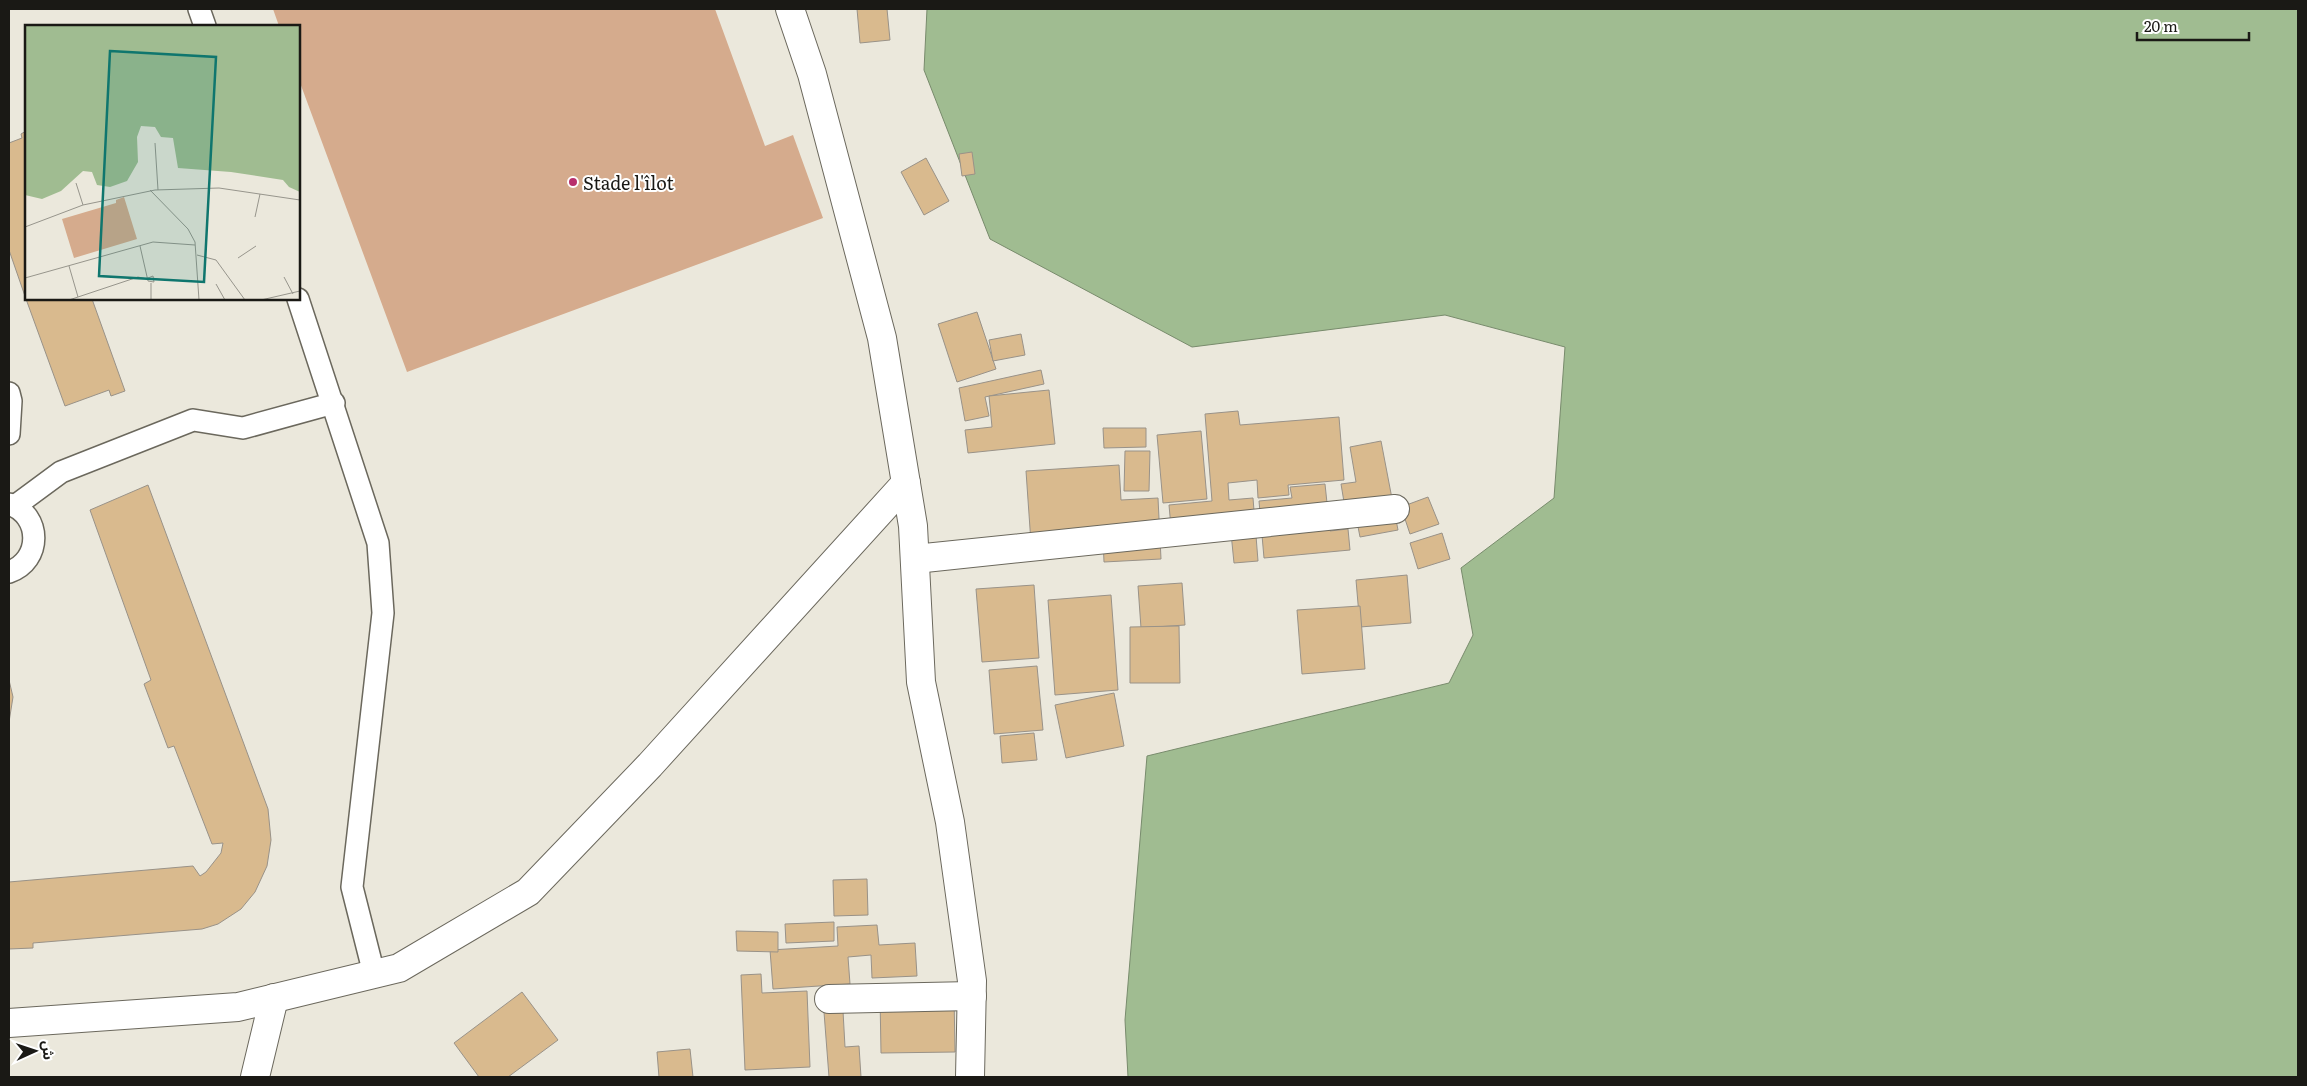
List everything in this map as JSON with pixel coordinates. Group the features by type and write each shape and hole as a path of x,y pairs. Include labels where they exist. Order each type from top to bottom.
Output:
{"street":[{"path":"790,9 812,74 882,338 913,526 921,682 950,822 972,981 970,1077"},
{"path":"9,1023 238,1007 399,968 528,892 650,765 906,483"},
{"path":"915,559 1395,509"},
{"path":"829,999 972,996"},
{"path":"255,1077 274,998"}],"lane":[{"path":"199,9 205,25"},
{"path":"298,300 334,403 378,543 384,613 352,888 374,974"},
{"path":"9,393 11,401 9,434"},
{"path":"9,572 21,566 29,557 34,546 35,534 32,522 25,513 12,505 61,472 192,420 243,428 334,403"}],"shaded area":[{"name":"Stade l'îlot","path":"273,9 715,9 765,146 793,135 823,218 407,372 300,83 300,25 279,25"},
{"path":"927,9 2298,9 2298,1077 1128,1077 1125,1020 1147,756 1449,683 1473,635 1461,568 1554,498 1565,347 1445,315 1192,347 990,239 924,70"}],"building":[{"path":"857,9 887,9 890,40 860,43"},
{"path":"25,132 25,296 9,250 9,143 22,138 21,134"},
{"path":"972,152 975,174 962,176 959,154"},
{"path":"926,158 949,201 924,215 901,172"},
{"path":"26,300 92,300 125,391 111,396 109,390 65,406"},
{"path":"977,312 996,369 957,382 938,324"},
{"path":"1021,334 1025,355 993,361 989,340"},
{"path":"1041,370 1044,384 985,397 989,416 965,421 959,388"},
{"path":"1049,390 1055,444 968,453 965,430 992,427 989,396"},
{"path":"1238,411 1240,425 1339,417 1344,480 1288,485 1289,495 1258,498 1257,480 1228,483 1229,500 1253,498 1258,561 1234,563 1231,533 1172,538 1169,505 1212,501 1205,414"},
{"path":"1103,428 1146,428 1146,447 1104,448"},
{"path":"1201,431 1207,499 1163,503 1157,435"},
{"path":"1381,441 1398,530 1360,537 1354,506 1345,508 1341,484 1356,482 1350,447"},
{"path":"1125,451 1150,451 1149,491 1124,491"},
{"path":"1119,465 1121,500 1158,498 1161,559 1104,562 1103,539 1031,543 1026,471"},
{"path":"1325,484 1330,531 1348,529 1350,550 1264,558 1259,501 1292,498 1290,487"},
{"path":"148,485 268,809 271,840 267,866 255,892 241,909 218,924 202,929 33,943 33,948 9,949 9,882 193,866 200,876 206,872 221,853 223,843 212,844 174,746 168,748 144,684 151,680 90,510"},
{"path":"1428,497 1439,524 1410,534 1401,507"},
{"path":"1442,533 1450,559 1418,569 1410,543"},
{"path":"1407,575 1411,623 1360,627 1356,580"},
{"path":"1182,583 1185,625 1141,628 1138,586"},
{"path":"1034,585 1039,658 982,662 976,589"},
{"path":"1111,595 1118,690 1055,695 1048,600"},
{"path":"1360,606 1365,669 1302,674 1297,610"},
{"path":"1179,626 1180,683 1130,683 1130,627"},
{"path":"1037,666 1043,730 994,734 989,670"},
{"path":"9,680 13,697 9,722"},
{"path":"1114,693 1124,746 1066,758 1055,705"},
{"path":"1034,733 1037,760 1002,763 1000,736"},
{"path":"867,879 868,915 834,916 833,880"},
{"path":"834,922 834,941 786,943 785,924"},
{"path":"877,925 879,945 915,943 917,976 872,978 871,955 848,957 850,984 773,989 770,950 838,946 837,927"},
{"path":"736,931 778,932 778,952 737,951"},
{"path":"761,974 762,993 807,991 810,1067 745,1070 741,975"},
{"path":"522,992 558,1040 508,1077 479,1077 454,1043"},
{"path":"954,994 955,1052 881,1053 880,996"},
{"path":"843,1011 845,1047 859,1046 861,1077 829,1077 824,1012"},
{"path":"690,1049 693,1077 659,1077 657,1052"}],"place":[{"name":"Stade l'îlot","path":"573,182"}]}
